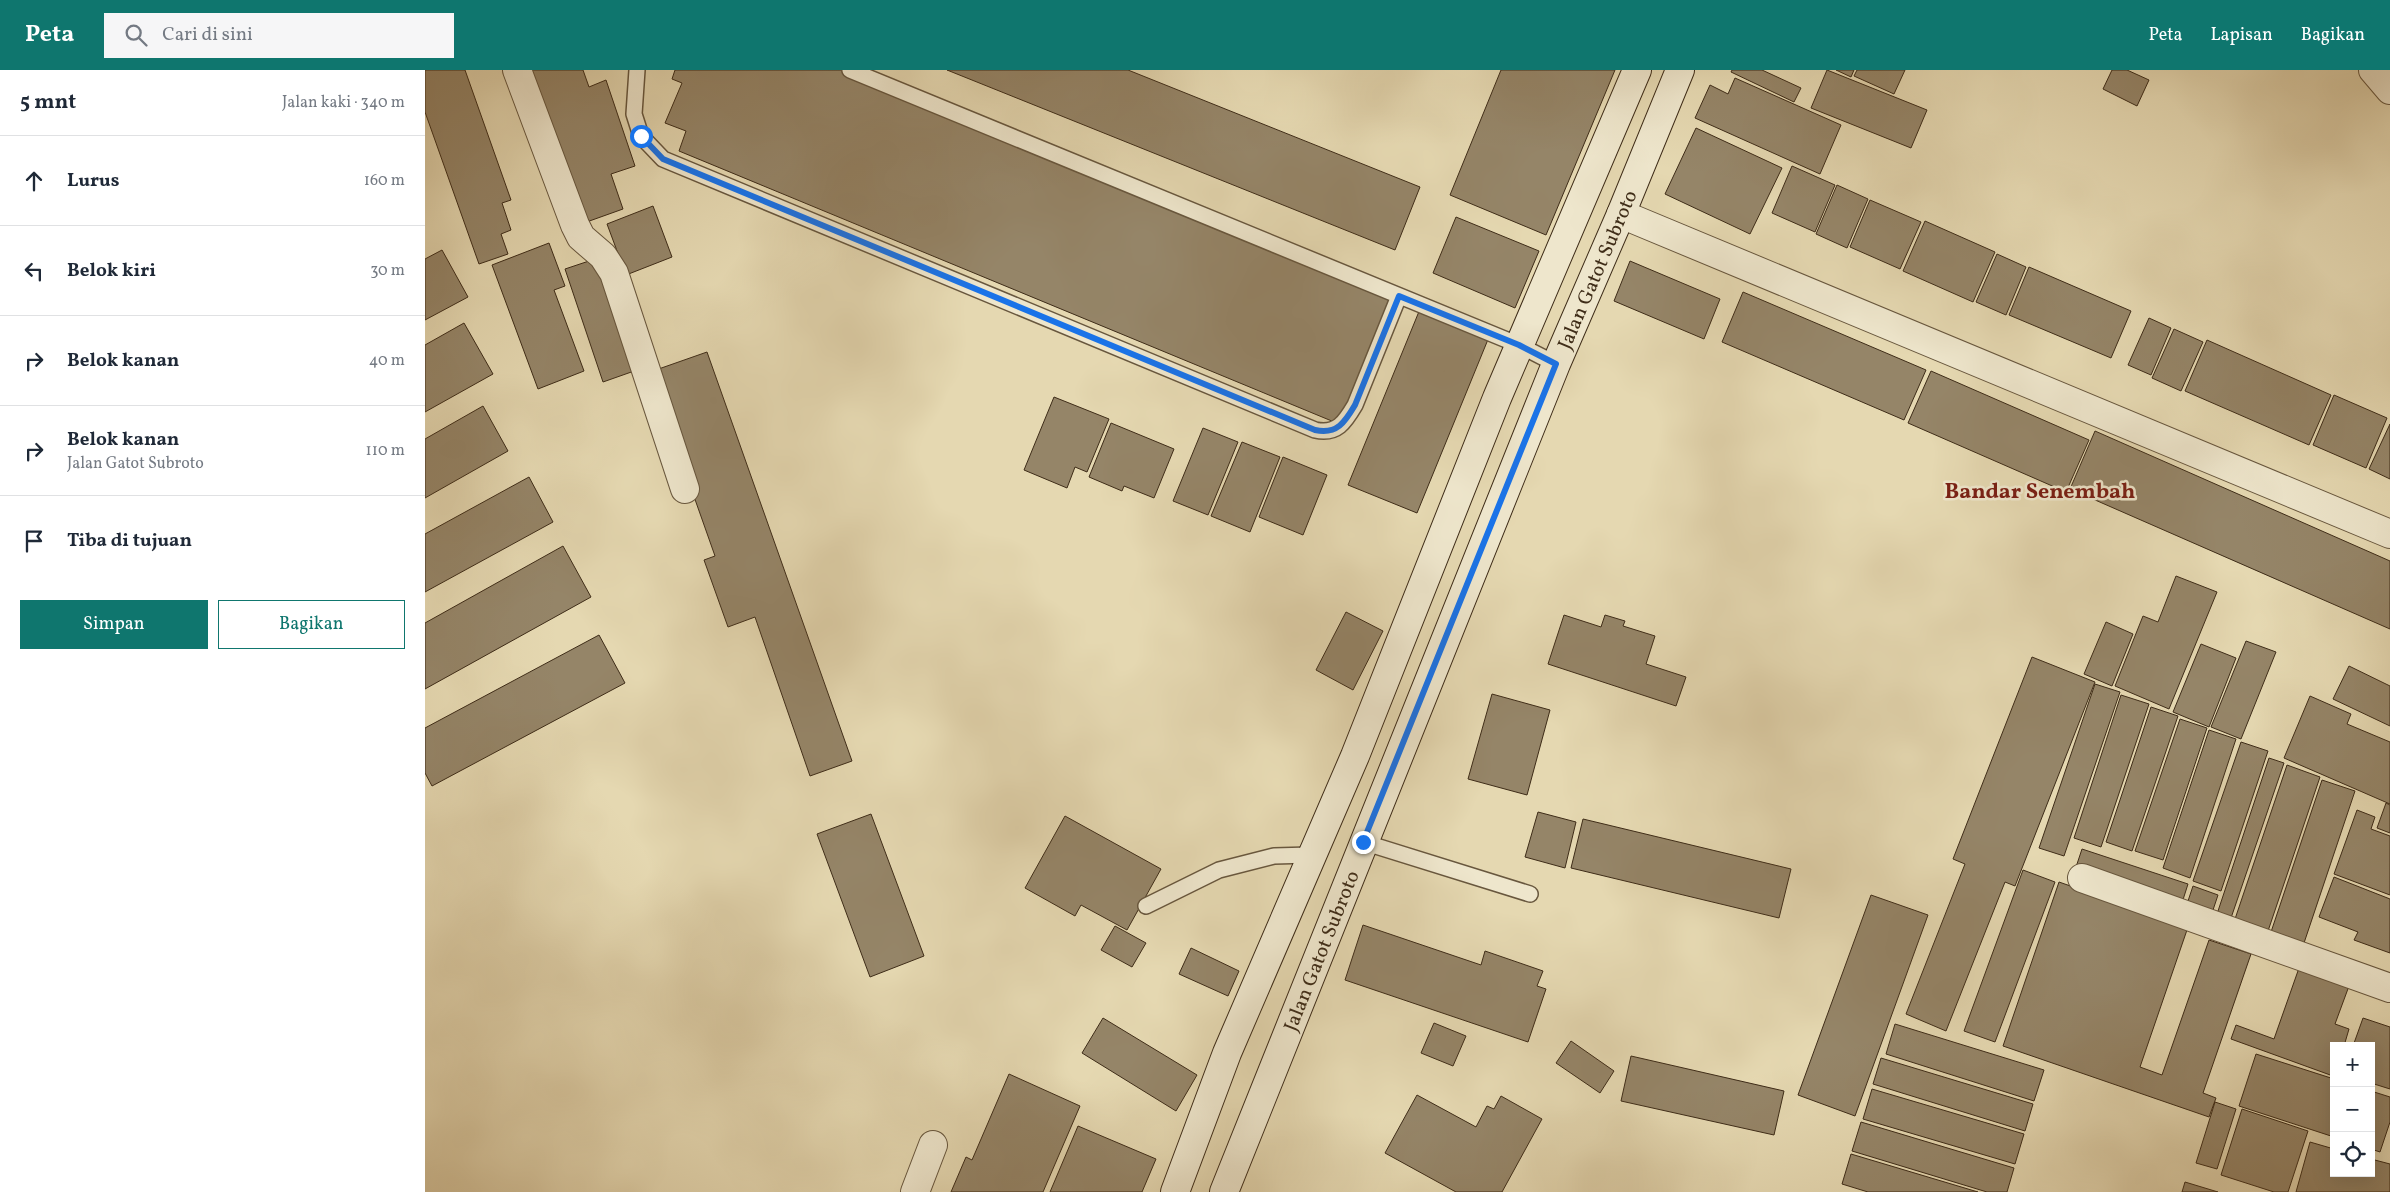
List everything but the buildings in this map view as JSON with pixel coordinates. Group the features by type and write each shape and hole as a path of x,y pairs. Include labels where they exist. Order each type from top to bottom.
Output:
{"main road":[{"path":"517,70 575,225 581,237 603,256 614,273 685,489"},
{"path":"1175,1192 1227,1053 1310,856 1355,756 1519,345 1637,70"},
{"name":"Jalan Gatot Subroto","path":"1224,1192 1556,364 1621,214 1680,70"},
{"path":"2373,70 2390,90"},
{"path":"1621,214 2390,534"},
{"path":"2082,878 2390,988"},
{"path":"915,1192 933,1145"}],"lane":[{"path":"637,70 634,114 641,136 663,159 1315,430 1332,431 1345,422 1355,405 1399,296"},
{"path":"851,70 1519,345 1556,364"},
{"path":"1363,842 1530,894"},
{"path":"1147,906 1219,870 1274,856 1310,856"}],"district":[{"name":"Bandar Senembah","path":"2040,490"}],"route":[{"path":"641,136 663,159 1315,430 1332,431 1339,428 1345,422 1355,405 1399,296 1519,345 1556,364 1363,842"}]}
